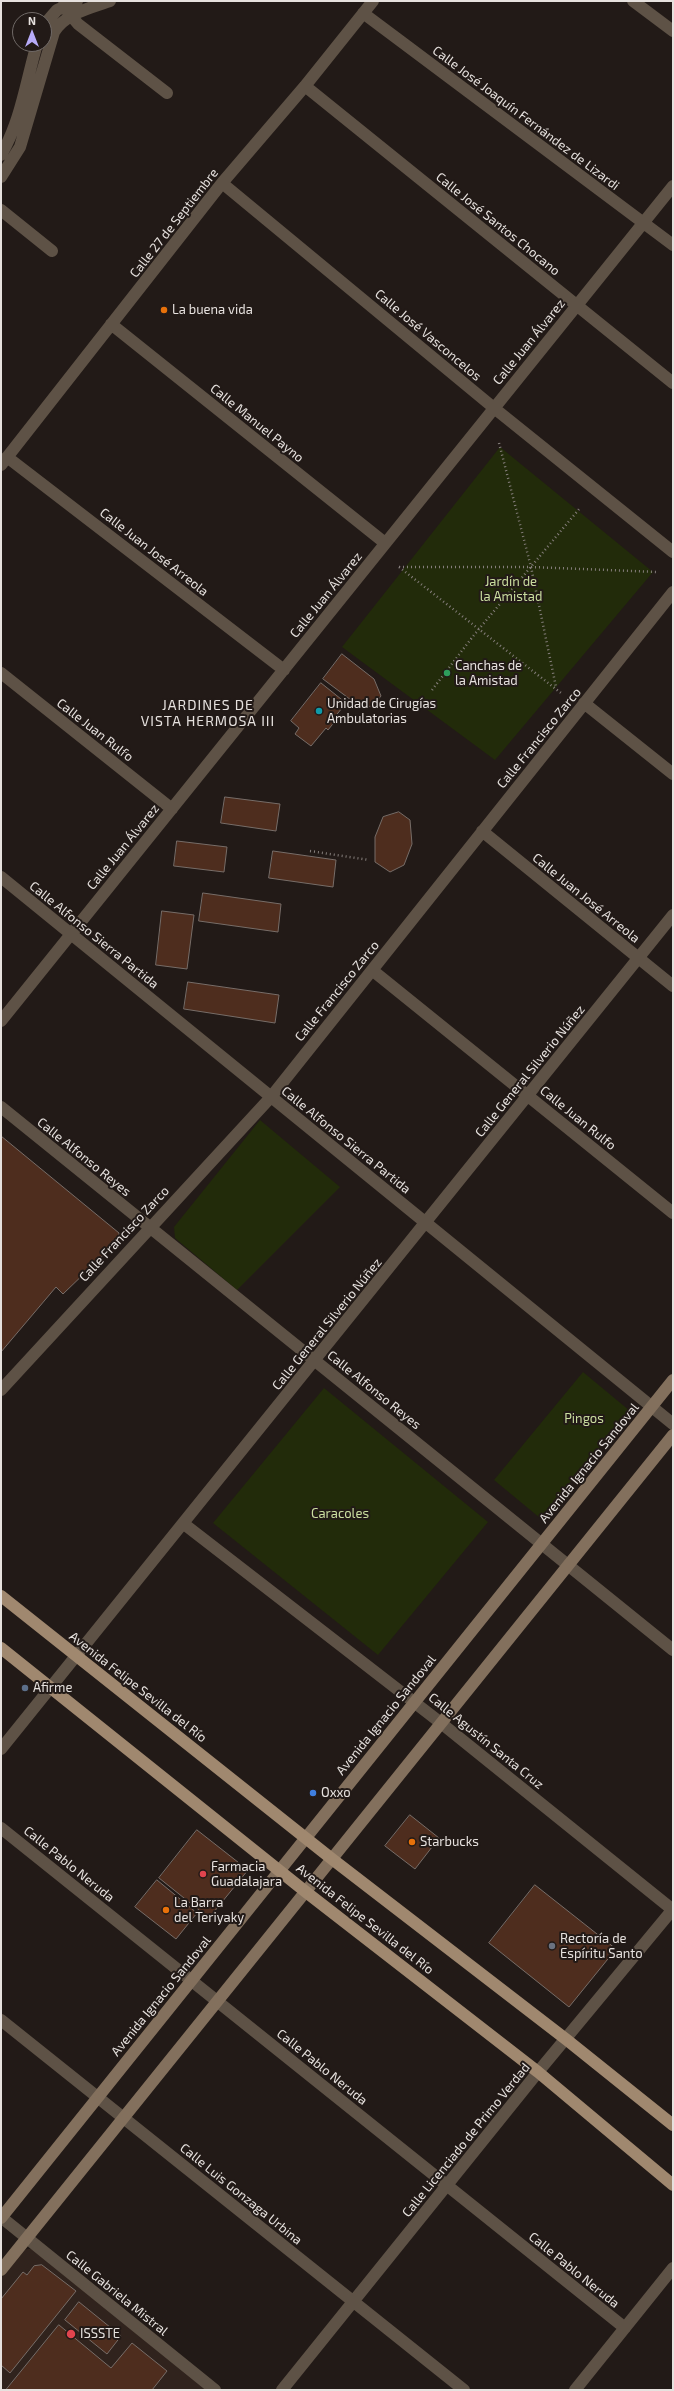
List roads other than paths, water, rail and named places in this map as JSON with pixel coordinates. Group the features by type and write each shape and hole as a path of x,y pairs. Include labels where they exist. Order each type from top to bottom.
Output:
{"main road":[{"name":"Avenida Ignacio Sandoval","path":"1,2218 673,1380"},
{"path":"1,2270 673,1435"},
{"name":"Avenida Felipe Sevilla del Río","path":"1,1596 332,1859 567,2040 673,2125"},
{"name":"Avenida Felipe Sevilla del Río","path":"1,1648 306,1892 538,2072 673,2184"}],"street":[{"path":"52,14 63,6 77,1"},
{"path":"52,35 58,25 70,17 110,1"},
{"name":"Calle 27 de Septiembre","path":"4,461 222,183 305,86 373,1"},
{"path":"633,1 673,32"},
{"path":"63,6 70,17 167,94"},
{"name":"Calle José Joaquín Fernández de Lizardi","path":"363,13 673,246"},
{"path":"1,155 10,139 18,117 35,52"},
{"path":"1,177 20,147 45,52"},
{"name":"Calle José Santos Chocano","path":"305,86 673,383"},
{"name":"Calle José Vasconcelos","path":"222,183 494,408 673,552"},
{"name":"Calle Juan Álvarez","path":"1,1021 673,186"},
{"path":"1,210 52,252"},
{"name":"Calle Manuel Payno","path":"111,324 385,543"},
{"name":"Calle Juan José Arreola","path":"4,461 284,670"},
{"name":"Calle Francisco Zarco","path":"1,1390 149,1227 271,1097 673,592"},
{"name":"Calle Juan Rulfo","path":"1,673 172,809"},
{"path":"584,703 673,774"},
{"name":"Calle Juan José Arreola","path":"482,831 673,986"},
{"name":"Calle Alfonso Sierra Partida","path":"1,877 673,1424"},
{"name":"Calle General Silverio Núñez","path":"1,1749 184,1524 673,915"},
{"name":"Calle Juan Rulfo","path":"372,970 673,1213"},
{"name":"Calle Alfonso Reyes","path":"1,1107 673,1650"},
{"name":"Calle Agustín Santa Cruz","path":"184,1524 441,1723 673,1910"},
{"name":"Calle Pablo Neruda","path":"1,1828 624,2328"},
{"name":"Calle Licenciado de Primo Verdad","path":"282,2390 538,2072 567,2040 673,1910"},
{"name":"Calle Luis Gonzaga Urbina","path":"1,2020 464,2390"},
{"name":"Calle Gabriela Mistral","path":"1,2218 215,2390"},
{"path":"575,2390 673,2268"}],"place":[{"name":"La buena vida","path":"164,310"},
{"name":"Canchas de la Amistad","path":"447,673"},
{"name":"Unidad de Cirugías Ambulatorias","path":"319,711"},
{"name":"Afirme","path":"25,1688"},
{"name":"Oxxo","path":"313,1793"},
{"name":"Starbucks","path":"412,1842"},
{"name":"Farmacia Guadalajara","path":"203,1874"},
{"name":"La Barra del Teriyaky","path":"166,1910"},
{"name":"Rectoría de Espíritu Santo","path":"552,1946"},
{"name":"ISSSTE","path":"71,2334"}],"district":[{"name":"JARDINES DE VISTA HERMOSA III","path":"208,714"}],"park label":[{"name":"Jardín de la Amistad","path":"511,590"},
{"name":"Pingos","path":"584,1419"},
{"name":"Caracoles","path":"340,1514"}]}
